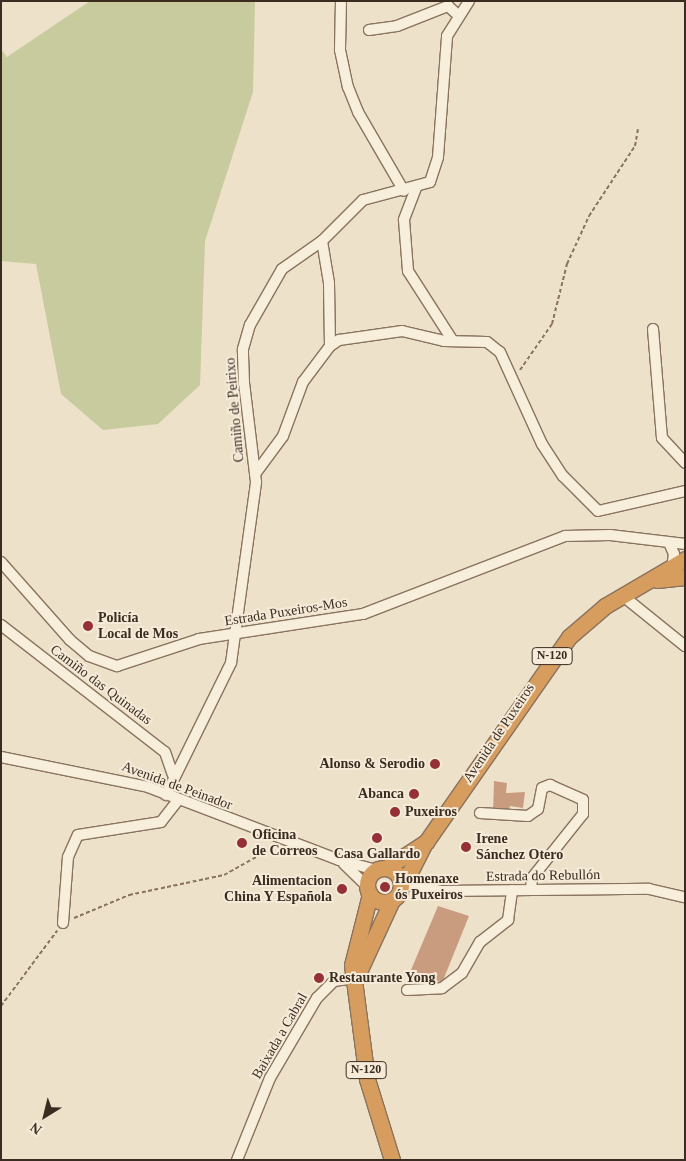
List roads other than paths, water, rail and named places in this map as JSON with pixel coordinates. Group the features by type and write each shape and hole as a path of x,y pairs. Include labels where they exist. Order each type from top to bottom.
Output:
{"highway":[{"name":"Avenida de Puxeiros","path":"401,882 410,872 426,842 554,653 585,622 622,596 653,580 685,558"},
{"name":"N-120","path":"653,580 685,577"},
{"name":"Avenida de Puxeiros","path":"382,869 426,842"},
{"name":"N-120","path":"382,869 369,891 352,953 356,978 358,1031 392,1160"},
{"path":"382,869 401,882"},
{"name":"N-120","path":"356,978 401,882"},
{"path":"369,891 377,900 392,900"}],"street":[{"path":"341,1 340,50 348,87 358,112 404,191"},
{"name":"Camiño de Peirixo","path":"166,795 173,775 223,684 234,634 255,474 243,349 265,294 282,269 322,241 363,200 416,188 430,182 436,171 447,36 458,15 470,1"},
{"path":"369,30 397,26 448,6 458,15"},
{"path":"416,188 404,220 408,271 453,341"},
{"path":"322,241 329,283 330,346"},
{"path":"653,329 662,438 685,463"},
{"path":"255,474 283,436 303,382 330,346 339,340 402,331 453,341 487,342 500,352 512,375 518,399 546,450 563,476 598,511 685,491"},
{"name":"Estrada Puxeiros-Mos","path":"3,566 70,640 102,662 130,663 176,646 234,634 363,614 565,536 610,535 668,544 685,544"},
{"path":"668,544 685,558"},
{"path":"668,544 674,554 672,568"},
{"path":"622,596 685,646"},
{"name":"Camiño das Quinadas","path":"1,625 165,752 173,775"},
{"name":"Avenida de Peinador","path":"1,757 107,776 166,795 339,860 382,869"},
{"path":"480,813 528,816 538,809 542,788 550,785 583,800 583,814 532,878 531,889"},
{"path":"63,923 68,857 78,835 161,822 178,800"},
{"name":"Avenida de Peinador","path":"339,860 369,891"},
{"name":"Estrada do Rebullón","path":"401,882 425,891 649,889 685,897"},
{"path":"407,990 442,988 462,973 480,942 508,920 512,890"},
{"name":"Baixada a Cabral","path":"237,1160 270,1078 316,998 334,981 356,978"}],"place":[{"name":"Policía Local de Mos","path":"88,626"},
{"name":"Alonso & Serodio","path":"435,764"},
{"name":"Abanca","path":"414,794"},
{"name":"Puxeiros","path":"395,812"},
{"name":"Casa Gallardo","path":"377,838"},
{"name":"Oficina de Correos","path":"242,843"},
{"name":"Irene Sánchez Otero","path":"466,847"},
{"name":"Homenaxe ós Puxeiros","path":"385,887"},
{"name":"Alimentacion China Y Española","path":"342,889"},
{"name":"Restaurante Yong","path":"319,978"}]}
